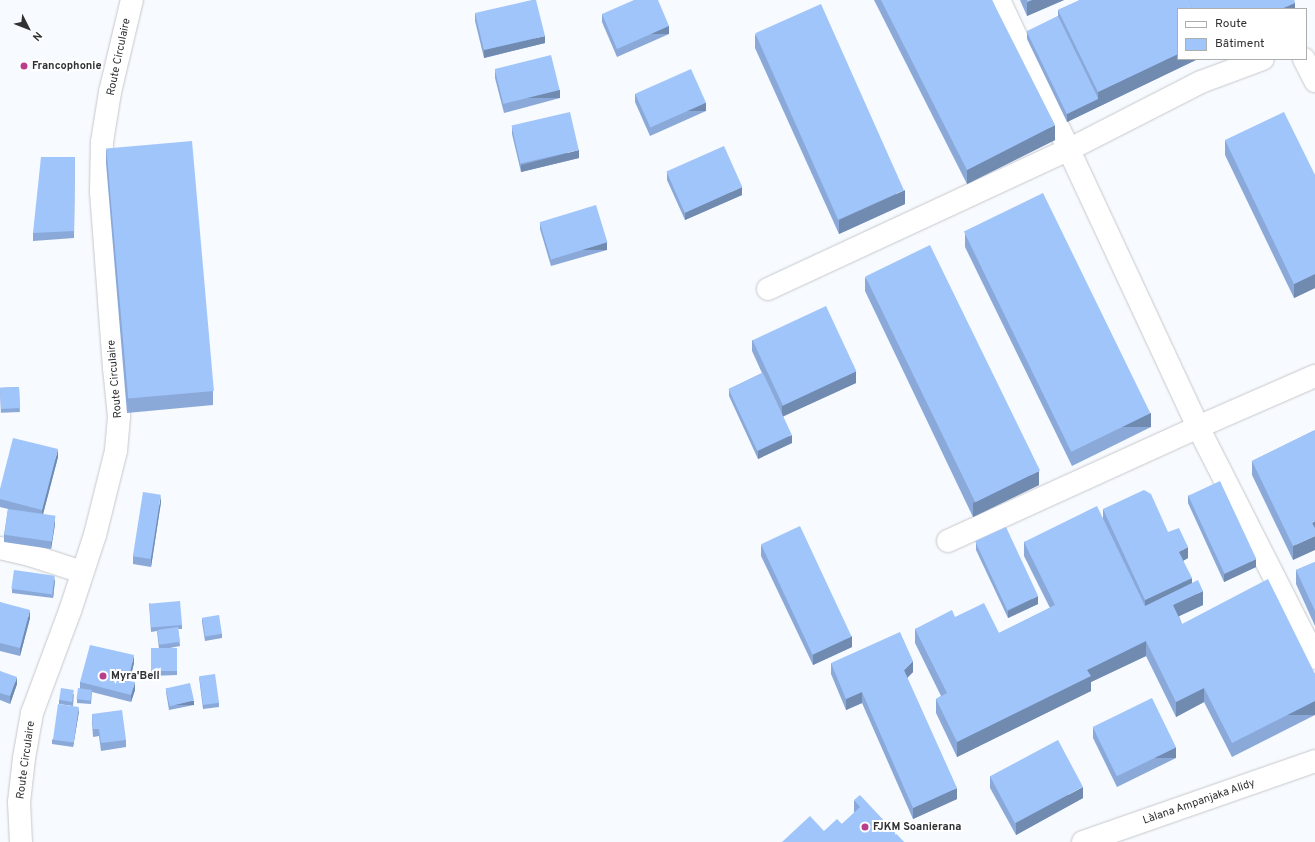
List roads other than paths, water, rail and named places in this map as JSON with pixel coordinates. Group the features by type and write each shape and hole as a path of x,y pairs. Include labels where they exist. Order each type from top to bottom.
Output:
{"street":[{"name":"Route Circulaire","path":"21,842 19,802 24,758 32,713 70,611 95,536 116,451 119,423 101,192 102,142 110,92 132,0"},
{"path":"999,0 1198,427 1315,658"},
{"path":"768,289 1068,150 1201,82 1260,60"},
{"path":"1304,60 1315,81"},
{"path":"948,541 1198,427 1315,376"},
{"path":"0,548 30,555 82,572"},
{"name":"Làlana Ampanjaka Alidy","path":"1083,842 1315,761"}],"place":[{"name":"Francophonie","path":"24,66"},
{"name":"Myra'Bell","path":"103,676"},
{"name":"FJKM Soanierana","path":"865,827"}]}
